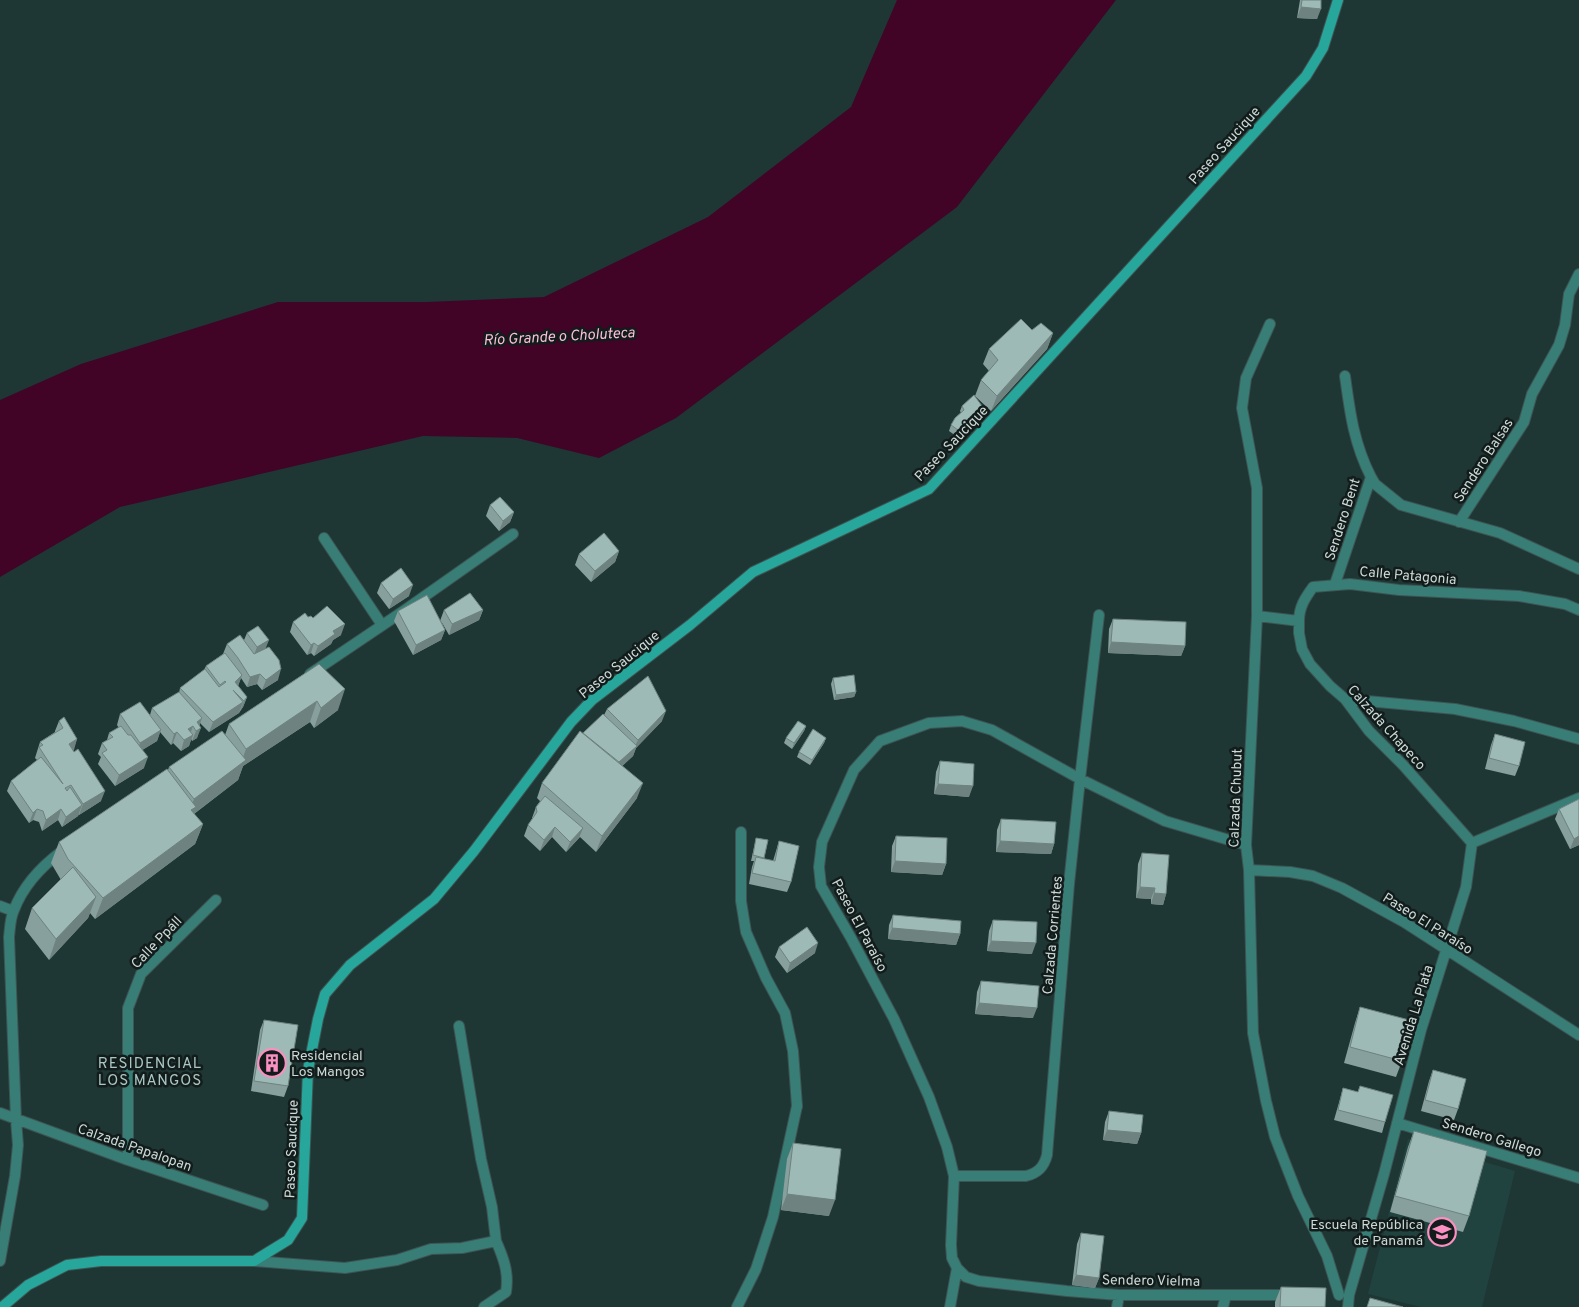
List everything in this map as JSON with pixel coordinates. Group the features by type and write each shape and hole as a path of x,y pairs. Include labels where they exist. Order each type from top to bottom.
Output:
{"street":[{"name":"Paseo Saucique","path":"254,1261 288,1240 302,1218 308,1070 325,994 350,964 434,899 474,851 571,722 592,700 690,626 753,572 929,489 1306,76 1322,48 1338,0"},
{"name":"Sendero Balsas","path":"1459,522 1524,422 1532,394 1559,345 1565,325 1569,294 1579,274"},
{"name":"Calzada Chubut","path":"1270,324 1246,378 1242,408 1257,488 1257,616 1246,845 1249,870 1253,1033 1266,1102 1275,1137 1298,1196 1327,1256 1339,1294"},
{"name":"Sendero Bent","path":"1335,584 1371,477 1363,462 1351,422 1345,376"},
{"path":"1371,477 1375,484 1402,504 1500,533 1579,569"},
{"path":"302,680 513,534"},
{"path":"324,538 382,625"},
{"name":"Calle Patagonia","path":"1299,621 1299,613 1304,599 1313,587 1335,584 1520,596 1565,604 1579,610"},
{"path":"1565,604 1579,604"},
{"name":"Calzada Corrientes","path":"954,1176 1026,1176 1040,1170 1045,1163 1080,779 1099,614"},
{"path":"1257,616 1299,621"},
{"name":"Calzada Chapeco","path":"1299,621 1302,649 1310,664 1345,699 1370,731 1403,765 1472,843"},
{"path":"1345,699 1456,709 1514,721 1579,739"},
{"name":"Paseo El Paraíso","path":"950,1307 957,1268 952,1258 954,1176 947,1147 930,1097 894,1019 821,886 819,867 822,842 854,770 880,741 929,723 962,721 992,730 1080,779 1165,821 1246,845"},
{"path":"1472,843 1579,798"},
{"path":"737,1307 756,1269 773,1217 797,1106 793,1050 785,1013 746,932 741,901 741,832"},
{"path":"0,1261 15,1176 18,1145 9,937 13,911 28,884 44,864 74,842"},
{"name":"Avenida La Plata","path":"1348,1307 1339,1294 1397,1123 1421,1030 1466,887 1472,843"},
{"name":"Paseo El Paraíso","path":"1249,870 1290,872 1313,876 1342,888 1404,922 1579,1036"},
{"name":"Calle Ppáll","path":"128,1160 128,1008 141,974 216,900"},
{"path":"0,906 13,911"},
{"path":"459,1026 481,1159 492,1208 496,1241 505,1262 508,1278 506,1292 484,1307"},
{"name":"Calzada Papalopan","path":"0,1113 128,1160 263,1204"},
{"name":"Sendero Gallego","path":"1397,1123 1579,1178"},
{"path":"2,1307 28,1285 67,1265 101,1261 254,1261 345,1268 397,1260 431,1249 462,1248 496,1241"},
{"name":"Sendero Vielma","path":"957,1268 966,1277 979,1281 1067,1291 1119,1294 1301,1295"},
{"path":"1117,1307 1119,1294"},
{"path":"1223,1307 1226,1295"}],"shaded area":[{"name":"Escuela República de Panamá","path":"1408,1139 1515,1171 1482,1307 1421,1307 1368,1294"}],"water":[{"name":"Río Grande o Choluteca","path":"897,0 1116,0 957,207 676,418 599,458 517,438 423,436 120,507 0,577 0,400 81,364 278,302 426,302 544,297 708,217 851,107"}],"building":[{"path":"1302,0 1321,0 1321,9 1301,7"},
{"path":"1021,319 1032,330 1041,323 1053,333 997,396 981,380 998,360 989,349"},
{"path":"974,395 982,406 958,430 951,425 955,418 964,410 962,406"},
{"path":"500,497 514,512 503,521 490,505"},
{"path":"604,533 619,551 595,571 579,554"},
{"path":"401,568 413,585 393,599 381,583"},
{"path":"470,593 483,610 452,624 444,610"},
{"path":"427,595 445,630 416,645 398,611"},
{"path":"327,606 345,624 333,631 335,634 318,646 314,643 311,645 293,622 305,613 308,617 311,616 313,618"},
{"path":"1113,619 1186,622 1185,646 1111,642"},
{"path":"258,626 269,640 257,647 247,633"},
{"path":"240,635 254,654 269,647 279,660 281,669 266,680 260,674 250,677 227,644"},
{"path":"225,653 242,675 235,682 247,697 244,701 233,690 243,702 213,722 180,688 205,669 219,687 226,682 220,685 206,666"},
{"path":"319,664 345,689 321,708 317,701 246,749 229,724"},
{"path":"854,675 856,692 836,695 833,678"},
{"path":"648,676 666,711 638,740 607,709"},
{"path":"179,692 202,718 197,722 201,728 196,731 193,726 188,729 193,735 184,740 177,732 174,734 152,708"},
{"path":"140,702 161,730 140,743 120,714"},
{"path":"603,714 637,746 619,762 583,733"},
{"path":"64,717 77,739 69,744 74,752 78,749 105,791 83,804 71,785 65,788 67,791 70,787 82,805 66,817 61,809 46,820 43,811 37,809 33,813 11,781 41,757 63,784 39,747 43,745 40,742 63,728 59,721"},
{"path":"798,721 806,726 794,743 786,738"},
{"path":"121,726 128,735 131,735 148,757 119,775 102,753 107,750 102,743 113,737 109,733"},
{"path":"813,729 826,738 812,760 799,752"},
{"path":"222,731 246,760 194,799 169,767"},
{"path":"580,731 643,783 602,836 542,783"},
{"path":"1495,734 1525,742 1519,766 1489,758"},
{"path":"940,761 974,764 973,786 938,784"},
{"path":"167,769 196,807 191,810 203,824 103,898 68,859 59,842"},
{"path":"545,796 583,828 570,842 555,827 544,840 528,825 537,812 536,807"},
{"path":"1579,799 1579,836 1574,839 1559,809"},
{"path":"1001,819 1056,822 1054,844 1000,841"},
{"path":"896,836 947,838 946,864 895,861"},
{"path":"756,838 768,840 764,858 753,855"},
{"path":"779,841 799,846 791,882 752,873 756,857 775,861"},
{"path":"1142,853 1169,855 1166,894 1154,893 1155,888 1140,887"},
{"path":"73,867 96,897 56,939 32,908"},
{"path":"893,915 961,921 960,934 892,928"},
{"path":"993,920 1037,922 1036,943 991,941"},
{"path":"807,927 818,943 790,963 779,947"},
{"path":"981,981 1039,986 1037,1008 979,1003"},
{"path":"1360,1007 1413,1021 1402,1061 1350,1047"},
{"name":"Residencial Los Mangos","path":"264,1020 298,1025 288,1086 254,1081"},
{"path":"1433,1070 1466,1079 1458,1109 1425,1100"},
{"path":"1360,1086 1393,1095 1385,1122 1338,1110 1343,1088 1358,1092"},
{"path":"1109,1111 1143,1115 1141,1133 1107,1130"},
{"path":"1414,1131 1487,1151 1469,1216 1395,1196"},
{"path":"793,1143 841,1149 835,1200 787,1194"},
{"path":"1081,1233 1104,1236 1099,1278 1076,1275"},
{"path":"1281,1287 1326,1288 1325,1307 1280,1307"},
{"path":"1370,1298 1403,1307 1367,1307"}],"place":[{"name":"Residencial Los Mangos","path":"272,1063"},
{"name":"Escuela República de Panamá","path":"1442,1232"}],"district":[{"name":"RESIDENCIAL LOS MANGOS","path":"150,1072"}]}
